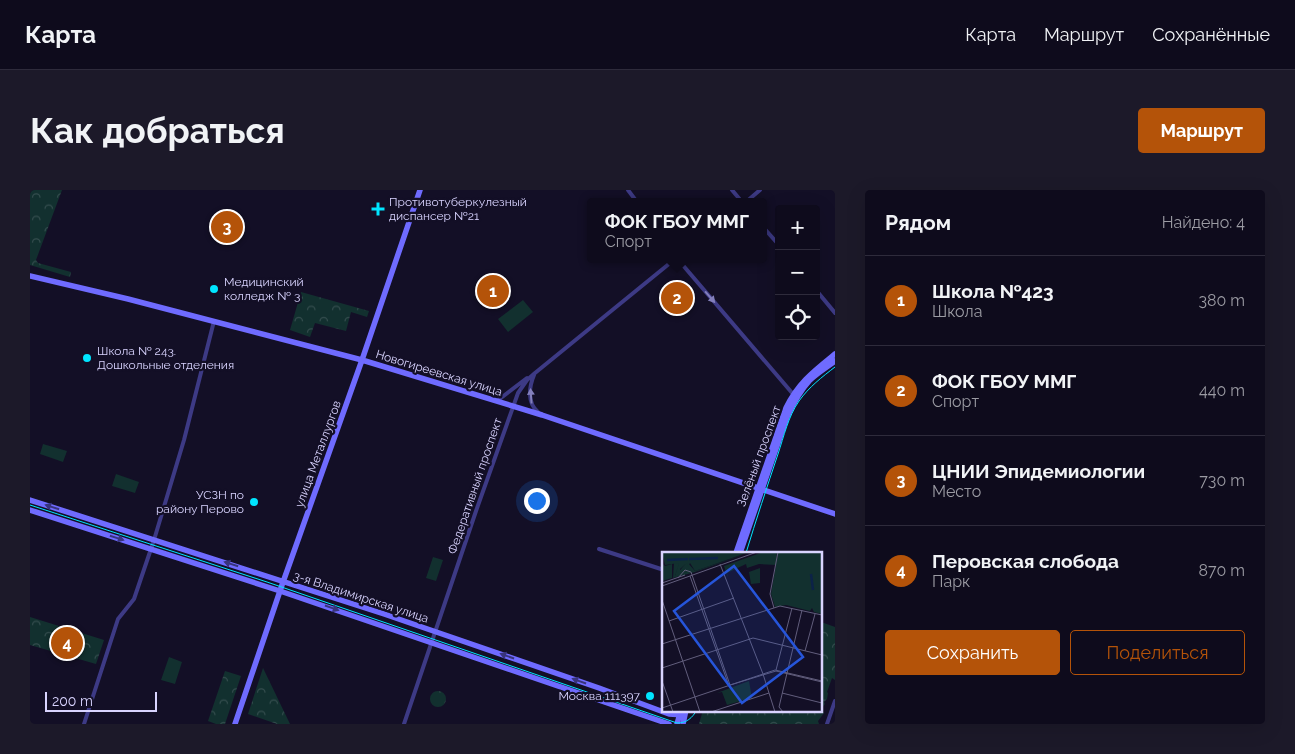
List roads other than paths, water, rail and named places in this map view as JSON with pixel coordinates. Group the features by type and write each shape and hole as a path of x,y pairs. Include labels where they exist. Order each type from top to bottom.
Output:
{"street":[{"name":"улица Металлургов","path":"235,724 420,190"},
{"path":"749,198 760,190"},
{"name":"Федеративный проспект","path":"404,724 518,393 527,380 535,373 670,263"},
{"path":"681,263 793,394"},
{"name":"Новогиреевская улица","path":"30,276 214,321 362,360 542,415 835,514"},
{"path":"820,295 835,313"},
{"path":"84,724 118,619 134,599 154,540 184,440 214,321"},
{"name":"Зелёный проспект","path":"740,552 781,419 793,394 807,377 835,354"},
{"name":"Зелёный проспект","path":"736,552 794,402 811,379 835,361"},
{"path":"497,401 520,382 535,373"},
{"path":"535,373 531,381 530,399 532,406 542,415"},
{"name":"3-я Владимирская улица","path":"30,500 376,611 662,711"},
{"name":"3-я Владимирская улица","path":"30,510 280,591 669,724"},
{"path":"600,549 662,569"},
{"path":"827,724 835,701"},
{"name":"3-я Владимирская улица","path":"664,712 669,714 683,713"},
{"path":"677,724 683,713"},
{"path":"683,713 683,724"}],"tram line":[{"path":"746,552 792,414 807,391 835,367"},
{"path":"30,505 267,582 677,723 689,720 695,712"}],"place":[{"name":"Противотуберкулезный диспансер №21","path":"378,209"},
{"name":"ЦНИИ Эпидемиологии","path":"227,227"},
{"name":"Медицинский колледж № 3","path":"214,289"},
{"name":"Школа №423","path":"493,291"},
{"name":"ФОК ГБОУ ММГ","path":"677,298"},
{"name":"Школа № 243. Дошкольные отделения","path":"87,358"},
{"name":"УСЗН по району Перово","path":"254,502"},
{"name":"Перовская слобода","path":"67,643"},
{"name":"Москва 111397","path":"650,696"}]}
